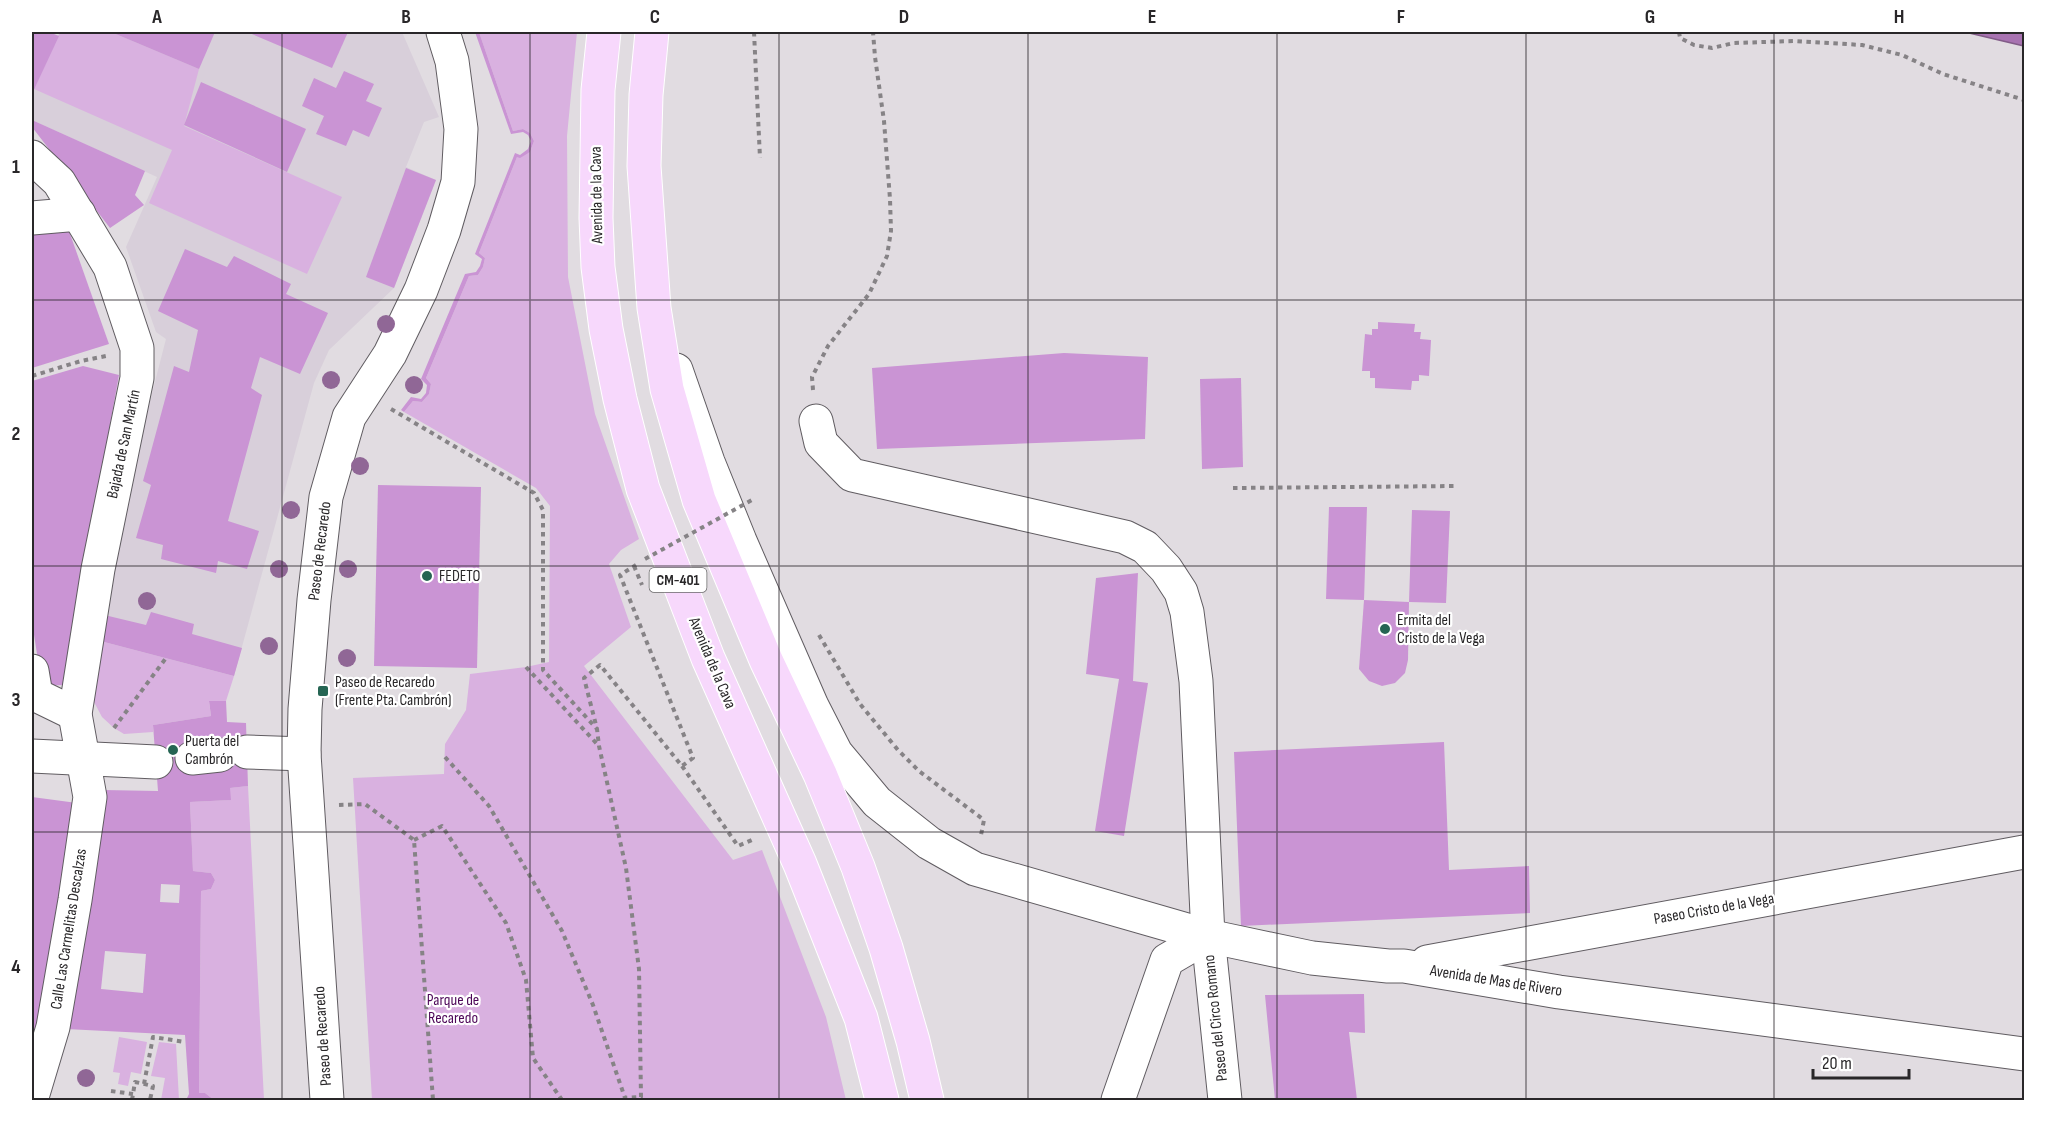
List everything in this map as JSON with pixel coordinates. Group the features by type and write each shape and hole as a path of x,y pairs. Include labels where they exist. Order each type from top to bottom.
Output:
{"main road":[{"name":"Avenida de la Cava","path":"604,32 598,90 596,218 598,267 606,329 620,399 644,489 708,658 800,864 861,1018 882,1101"},
{"name":"CM-401","path":"652,32 646,95 644,166 654,308 667,389 699,500 766,660 820,774 858,867 886,948 913,1041 927,1101"}],"street":[{"name":"Paseo de Recaredo","path":"327,1101 304,754 305,709 314,600 326,497 349,417 390,354 421,290 444,230 458,182 461,129 452,61 443,32"},
{"name":"Bajada de San Martín","path":"32,157 59,182 110,267 137,348 137,378 98,569 75,714 82,758"},
{"path":"32,218 79,214"},
{"path":"654,308 708,462 740,541 812,706 836,753 877,802 929,843 975,869"},
{"name":"Paseo del Circo Romano","path":"816,421 821,443 852,475 1125,537 1146,547 1166,569 1180,592 1187,612 1196,681 1208,936 1225,1101"},
{"path":"32,671 36,695 75,714"},
{"path":"220,755 304,754"},
{"path":"32,756 156,762"},
{"name":"Calle Las Carmelitas Descalzas","path":"32,1097 53,1027 80,866 90,797 82,758"},
{"name":"Paseo Cristo de la Vega","path":"1404,966 2025,852"},
{"name":"Avenida de Mas de Rivero","path":"975,869 1208,936 1312,958 1404,966 1559,992 2025,1054"},
{"path":"1118,1101 1167,960 1208,936"}],"path":[{"path":"754,32 760,158"},
{"path":"816,421 812,377 828,346 869,294 887,256 891,231 884,122 873,32"},
{"path":"1679,32 1680,38 1694,45 1712,48 1734,43 1795,41 1862,45 1902,55 1943,74 2025,100"},
{"path":"32,376 109,355"},
{"path":"365,394 534,493 543,510 543,670 597,729"},
{"path":"1233,488 1457,486"},
{"path":"682,766 693,758 620,575 753,500 757,510"},
{"path":"815,627 860,705 898,750 919,771 984,820 975,869"},
{"path":"114,728 166,658"},
{"path":"445,757 489,806 562,931 593,1005 625,1098 641,1097 639,969 626,868 584,678 600,665 682,766 738,846"},
{"path":"526,667 599,746"},
{"path":"335,806 365,804 414,840 433,1101"},
{"path":"414,840 442,826 506,923 526,981 533,1058 562,1101"},
{"path":"144,1084 153,1037 185,1042"},
{"path":"132,1101 135,1082 153,1086 150,1101"},
{"path":"111,1091 134,1094"}],"shaded area":[{"path":"60,32 402,32 439,117 424,122 406,167 436,180 394,288 329,350 314,383 234,676 89,638 166,339 156,332 126,247 157,177 32,120 32,94"},
{"path":"1965,32 2024,32 2024,46"}],"green space":[{"path":"60,32 111,32 199,69 184,126 342,197 307,274 149,203 172,150 34,89"},
{"name":"Parque de Recaredo","path":"479,32 577,32 567,136 568,277 595,414 639,539 621,550 609,564 631,627 584,666 733,860 762,850 826,1017 846,1100 372,1100 353,778 444,774 445,744 466,710 470,674 549,662 550,506 536,488 404,412 413,401 422,402 429,394 431,384 426,378 469,276 478,275 483,267 485,258 479,253 517,157 530,152 534,141 530,133 523,129 513,131"},
{"path":"89,638 234,676 226,701 209,702 211,716 153,725 153,732 124,734 102,717 94,702"},
{"path":"248,786 264,1100 214,1100 205,1093 199,1093 201,891 211,889 215,880 211,873 193,871 190,802 230,800 230,788"},
{"path":"119,1037 147,1042 141,1074 131,1072 128,1086 118,1084 120,1073 113,1072"},
{"path":"159,1042 176,1044 179,1100 161,1100 165,1078 151,1076"}],"building":[{"path":"32,32 49,32 59,36 32,94"},
{"path":"111,32 215,32 199,69"},
{"path":"247,32 348,32 332,68"},
{"path":"475,32 479,32 513,131 523,129 530,133 534,141 530,152 520,158 517,157 479,253 485,258 483,267 478,275 469,276 426,378 431,384 429,394 422,402 413,401 404,412 401,410 411,397 421,399 426,393 427,385 421,379 465,274 476,272 480,266 482,259 475,254 515,153 520,155 528,149 531,141 523,132 511,134"},
{"path":"344,71 374,84 366,101 382,108 369,137 353,130 346,146 316,134 324,116 302,106 314,78 336,88"},
{"path":"201,82 306,129 287,172 184,125"},
{"path":"32,120 145,171 135,195 144,205 110,228 32,127"},
{"path":"406,168 436,180 394,288 366,277"},
{"path":"69,231 109,344 32,368 32,235"},
{"path":"185,249 227,267 234,256 291,284 286,294 328,313 300,374 260,357 251,388 262,395 228,521 259,531 247,569 218,561 216,573 161,559 163,545 136,538 151,485 143,481 174,366 189,372 198,330 158,311"},
{"path":"1378,322 1415,324 1414,332 1421,332 1420,339 1431,340 1429,376 1419,375 1419,381 1412,381 1411,390 1375,388 1375,378 1370,378 1370,371 1362,371 1365,334 1372,335 1372,329 1378,329"},
{"path":"1064,353 1148,357 1145,439 877,449 872,368"},
{"path":"83,366 119,375 63,685 42,686 32,622 32,381"},
{"path":"1241,378 1243,467 1202,469 1200,379"},
{"name":"FEDETO","path":"378,485 481,487 477,668 374,666"},
{"name":"Ermita del Cristo de la Vega","path":"1329,507 1367,507 1364,600 1326,599"},
{"name":"Ermita del Cristo de la Vega","path":"1412,510 1450,511 1446,603 1409,602"},
{"path":"1138,573 1133,681 1148,683 1124,836 1095,831 1119,679 1086,674 1096,578"},
{"name":"Ermita del Cristo de la Vega","path":"1364,600 1409,602 1408,660 1405,673 1395,683 1382,686 1369,681 1359,669"},
{"path":"151,612 194,624 192,634 242,648 234,676 89,638 96,613 146,625"},
{"path":"209,701 226,701 227,722 246,723 248,786 230,788 231,800 190,802 193,871 211,873 215,880 211,889 201,891 199,1093 205,1093 214,1100 186,1100 189,1094 185,1035 66,1029 103,790 158,791 153,725 211,716","holes":["161,884 180,885 179,903 160,902","105,951 146,954 143,993 101,989"]},
{"path":"1444,742 1449,870 1529,866 1530,913 1241,926 1234,752"},
{"path":"32,797 77,803 35,1041 32,1041"},
{"path":"1364,994 1365,1033 1349,1032 1357,1100 1275,1100 1265,995"}],"place":[{"name":"FEDETO","path":"427,576"},
{"name":"Ermita del Cristo de la Vega","path":"1385,629"},
{"name":"Paseo de Recaredo (Frente Pta. Cambrón)","path":"323,691"},
{"name":"Puerta del Cambrón","path":"173,750"}]}
